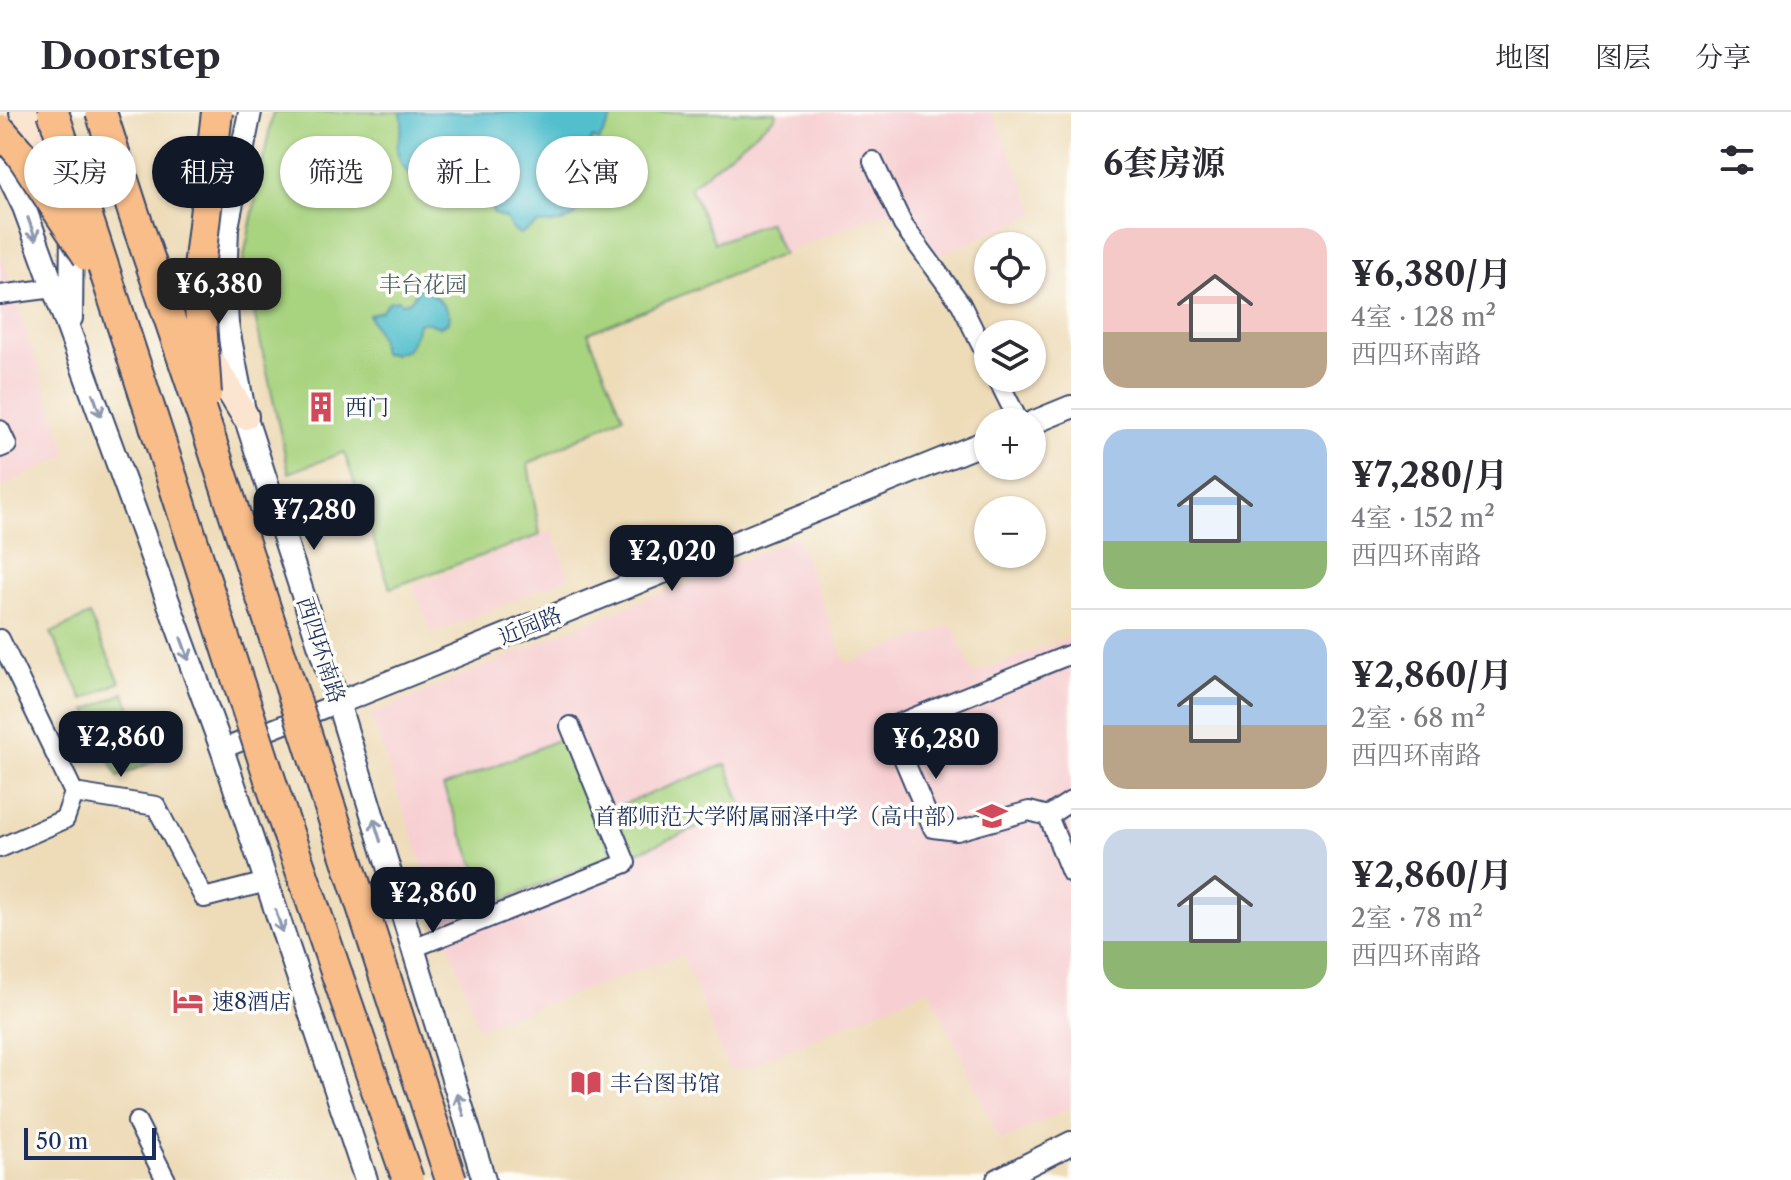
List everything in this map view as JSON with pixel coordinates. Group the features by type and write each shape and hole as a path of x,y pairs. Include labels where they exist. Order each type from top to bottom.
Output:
{"highway":[{"path":"53,112 276,798 407,1180"},
{"path":"208,432 198,277 217,112"},
{"name":"西四环南路","path":"103,114 452,1180"},
{"path":"0,130 20,153 110,289"}],"main road":[{"path":"23,112 38,136"},
{"name":"西四环南路","path":"103,114 452,1180"},
{"path":"78,208 407,1180"},
{"path":"151,262 245,416"}],"street":[{"name":"西四环南路","path":"250,112 227,227 225,288 227,324 245,416 338,703 484,1180"},
{"path":"0,158 24,207 222,749 366,1180"},
{"path":"873,161 903,225 961,304 974,330"},
{"path":"70,331 73,208"},
{"path":"0,295 54,288"},
{"path":"1046,417 1071,407"},
{"path":"0,430 7,445 0,448"},
{"name":"近园路","path":"338,703 974,447"},
{"path":"0,639 74,793 65,819 0,848"},
{"path":"1071,654 890,727 933,828 957,831 1029,811 1048,816 1071,801"},
{"path":"222,749 338,703"},
{"path":"413,948 626,863 570,726"},
{"path":"74,793 156,806 204,898 267,882"},
{"path":"1048,816 1071,873"},
{"path":"137,1122 166,1180"},
{"path":"998,1180 1071,1143"}],"shaded area":[{"path":"776,112 992,112 1037,214 994,232 974,232 974,241 933,258 888,211 783,254 769,222 715,243 690,187"},
{"path":"0,252 68,455 0,488"},
{"path":"552,531 570,577 433,634 413,586"},
{"path":"797,537 846,664 952,625 973,674 1071,637 1071,1108 1001,1142 929,989 744,1069 728,1069 682,955 478,1028 371,715"}],"green space":[{"name":"丰台花园","path":"273,112 776,112 775,117 690,187 715,243 769,222 783,254 588,333 623,416 528,464 540,535 390,588 344,452 289,473 243,262 254,208 264,208 264,157"},
{"path":"89,615 120,682 83,700 51,633"},
{"path":"124,693 156,760 118,777 87,710"},
{"path":"565,737 613,855 491,905 443,787"},
{"path":"726,764 744,810 632,854 613,808"}],"water":[{"path":"401,112 615,112 602,136 536,136 536,208 581,208 573,217 560,223 538,224 520,234 506,219 494,214 491,208 520,208 520,136 408,136 408,173 397,149 402,126"},
{"path":"421,286 445,307 450,317 447,323 439,327 426,322 418,323 407,350 382,353 380,339 369,315 381,311 388,302 410,301"}],"place":[{"name":"西门","path":"321,407"},
{"name":"首都师范大学附属丽泽中学（高中部）","path":"992,816"},
{"name":"速8酒店","path":"188,1001"},
{"name":"丰台图书馆","path":"586,1083"}]}
